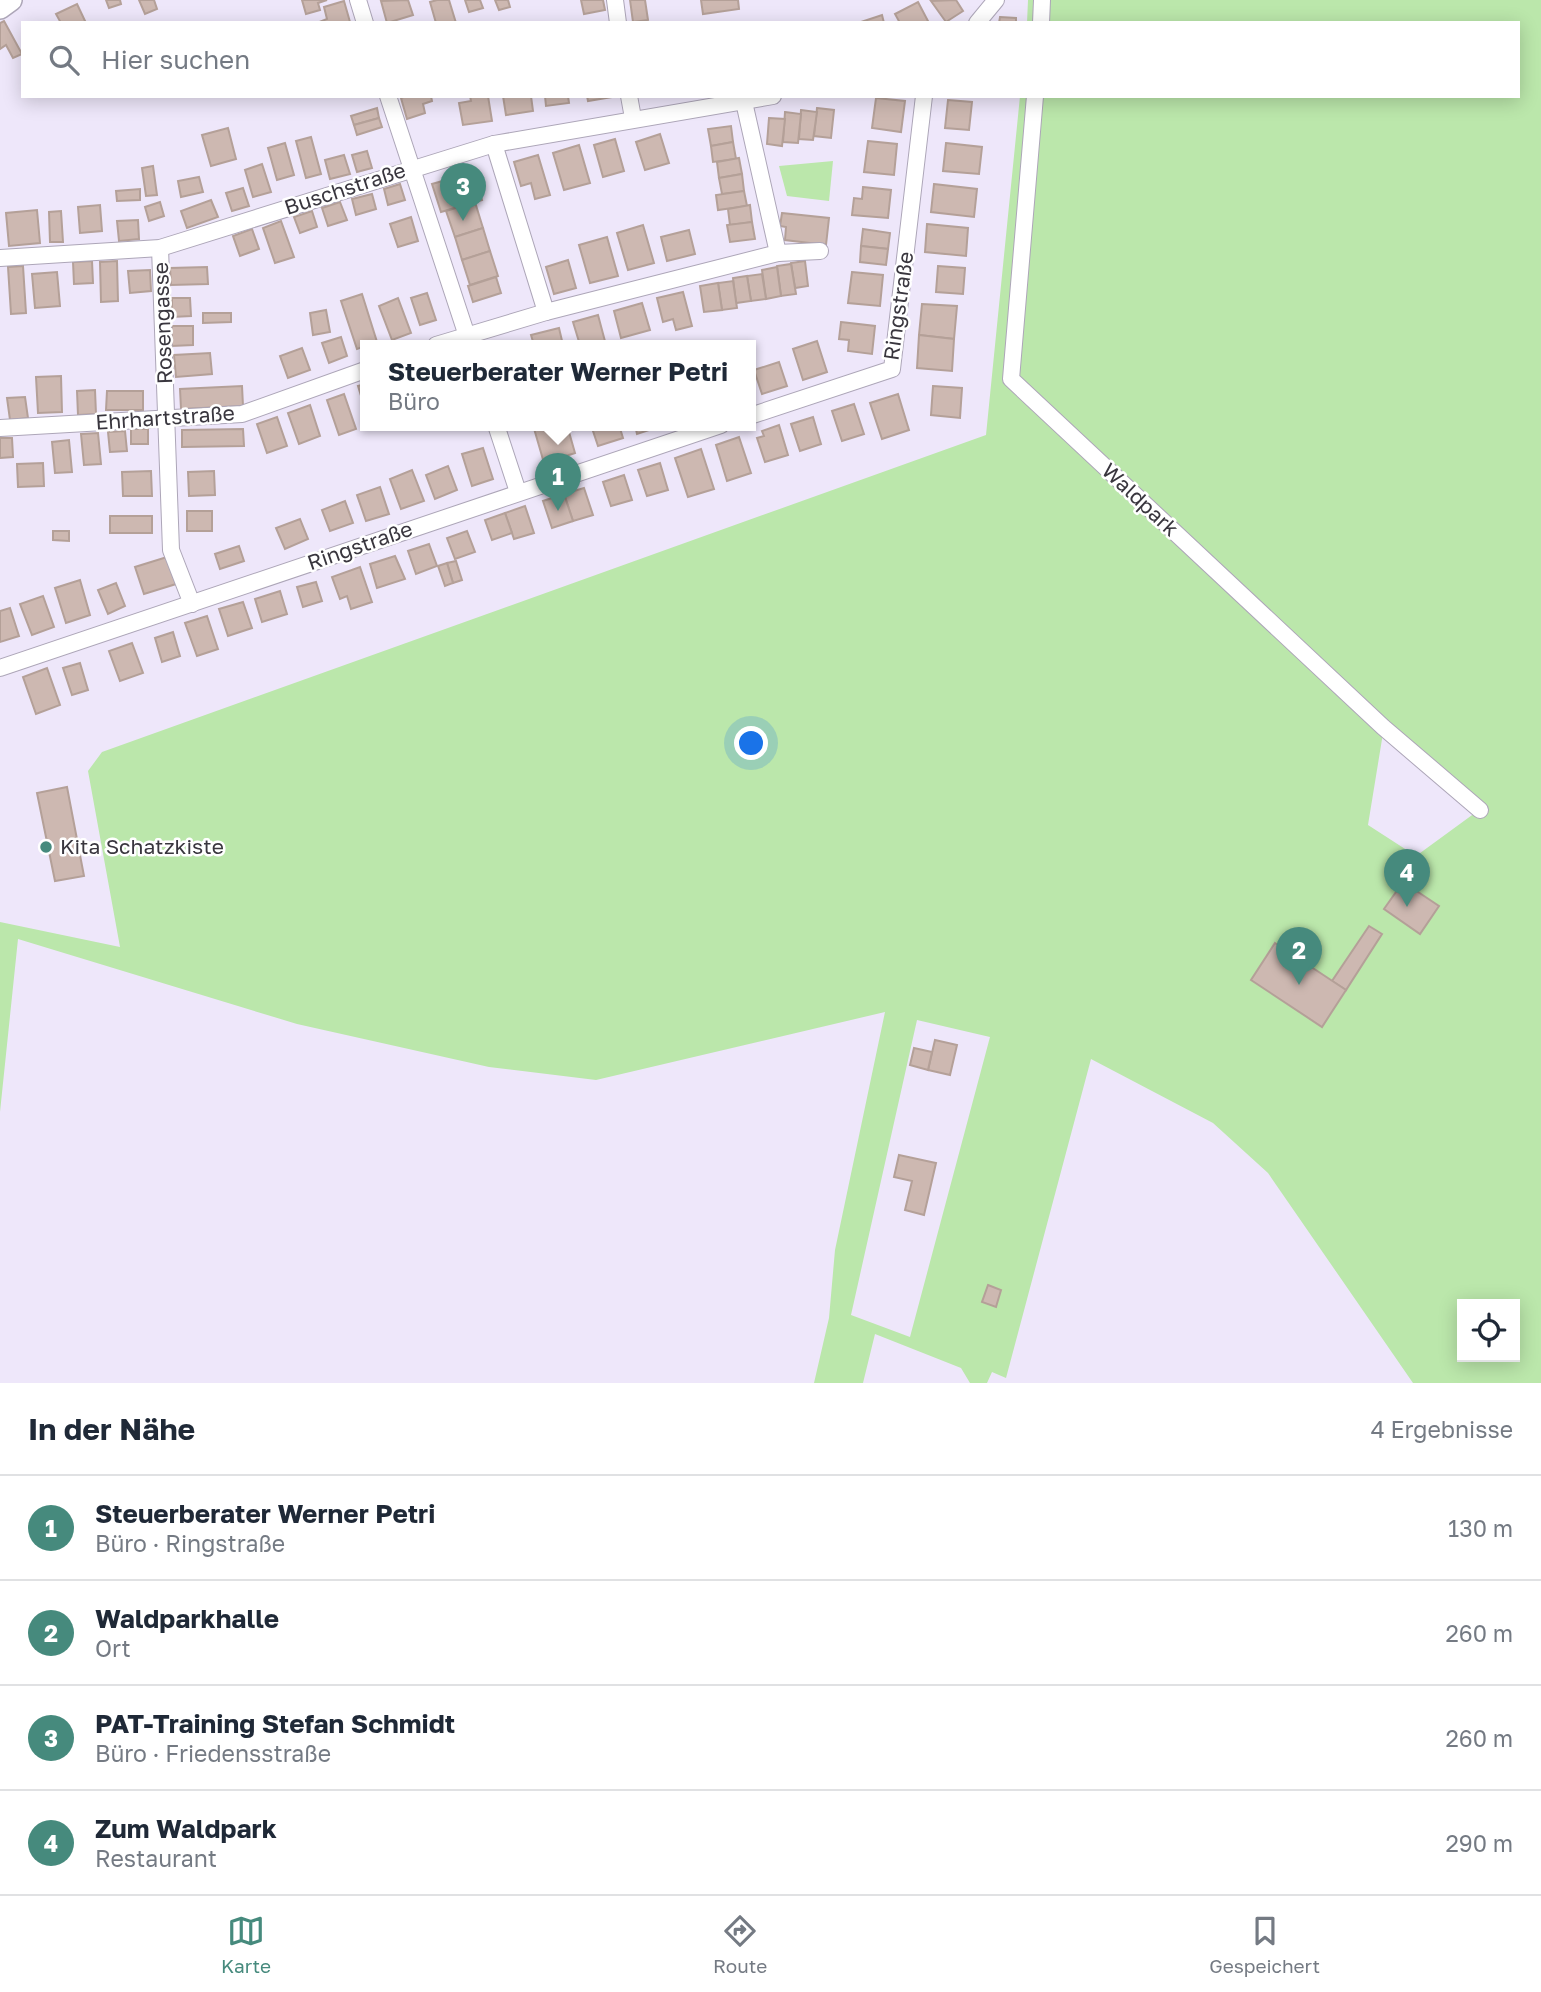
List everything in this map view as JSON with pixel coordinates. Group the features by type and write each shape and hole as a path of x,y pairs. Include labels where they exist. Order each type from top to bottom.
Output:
{"main road":[{"path":"0,8 11,0"}],"street":[{"path":"358,0 364,21"},
{"path":"615,0 618,21"},
{"path":"979,21 996,0"},
{"path":"1041,21 1042,0"},
{"path":"388,98 468,339 546,312 778,253 820,251"},
{"path":"629,98 633,118"},
{"name":"Buschstraße","path":"0,258 160,248 494,144 633,118 763,98"},
{"name":"Ringstraße","path":"756,414 892,369 924,98"},
{"name":"Waldpark","path":"1035,98 1011,379 1383,727 1479,810"},
{"path":"744,102 778,253"},
{"path":"494,144 546,312"},
{"name":"Rosengasse","path":"160,248 171,550 192,604"},
{"name":"Ehrhartstraße","path":"0,428 242,414 360,372"},
{"path":"498,431 518,492"},
{"name":"Ringstraße","path":"0,668 703,431"}],"green space":[{"path":"1028,0 1541,0 1541,1383 1413,1383 1268,1173 1213,1123 1091,1059 1006,1378 992,1372 987,1383 970,1383 961,1368 875,1334 863,1383 814,1383 829,1318 835,1250 885,1012 596,1080 489,1067 297,1024 18,939 0,1112 0,922 120,947 88,771 102,752 986,435 1020,98 1520,98 1520,21 1027,21","holes":["1384,727 1479,810 1416,856 1368,825","917,1020 990,1037 910,1337 851,1315"]},
{"path":"833,161 829,201 787,196 779,166"}],"building":[{"path":"106,0 120,0 121,4 109,8"},
{"path":"139,0 154,0 157,9 145,14"},
{"path":"302,0 327,0 318,3 320,10 306,14"},
{"path":"408,0 413,15 386,21 381,1"},
{"path":"449,0 455,21 435,21 430,2"},
{"path":"465,0 480,0 483,8 469,12"},
{"path":"495,0 508,0 510,7 499,10"},
{"path":"581,0 603,0 605,10 584,14"},
{"path":"630,0 645,0 648,20 633,21"},
{"path":"701,0 738,0 739,9 703,14"},
{"path":"956,0 963,11 945,21 931,1"},
{"path":"344,1 350,21 322,21 327,19 324,7"},
{"path":"918,2 928,21 899,21 895,14"},
{"path":"77,4 85,21 60,21 56,14"},
{"path":"882,15 884,21 864,21"},
{"path":"1000,17 1016,18 1016,21 999,21"},
{"path":"4,21 21,54 13,58 6,45 0,49 0,23"},
{"path":"401,98 431,98 432,101 423,104 425,113 407,119"},
{"path":"470,98 488,98 492,121 463,125 459,103 471,101"},
{"path":"503,98 531,98 533,111 506,115"},
{"path":"545,98 568,98 569,103 546,106"},
{"path":"876,98 905,101 901,132 872,128"},
{"path":"948,100 972,102 969,130 945,128"},
{"path":"377,108 379,118 354,125 351,116"},
{"path":"817,108 834,110 831,138 814,136"},
{"path":"801,110 817,112 813,140 799,139"},
{"path":"785,112 801,114 798,143 783,142"},
{"path":"379,118 382,127 357,135 354,125"},
{"path":"769,118 785,119 782,146 767,144"},
{"path":"731,126 733,142 711,146 708,129"},
{"path":"228,128 236,159 211,166 202,135"},
{"path":"660,134 669,163 645,170 636,142"},
{"path":"311,137 321,174 306,178 296,141"},
{"path":"615,139 624,171 603,177 594,145"},
{"path":"868,141 897,144 894,175 864,172"},
{"path":"733,142 736,159 713,162 711,146"},
{"path":"285,143 294,175 277,180 268,148"},
{"path":"946,143 982,147 979,174 943,171"},
{"path":"579,145 590,183 564,190 553,153"},
{"path":"367,151 372,168 357,172 352,155"},
{"path":"344,155 350,174 330,179 325,160"},
{"path":"538,155 550,195 535,199 531,183 521,186 514,162"},
{"path":"739,158 742,174 719,178 717,162"},
{"path":"262,164 271,192 253,197 245,170"},
{"path":"153,166 157,195 146,196 142,168"},
{"path":"474,172 482,200 441,212 432,184"},
{"path":"742,174 744,191 722,194 719,178"},
{"path":"199,177 203,192 181,197 178,181"},
{"path":"400,184 405,200 388,205 384,189"},
{"path":"934,184 977,189 974,217 931,212"},
{"path":"863,187 891,190 888,218 852,215 854,198 862,199"},
{"path":"243,188 249,206 232,211 226,193"},
{"path":"140,189 140,200 117,201 116,191"},
{"path":"744,191 747,206 718,210 716,195"},
{"path":"372,194 376,209 356,215 352,199"},
{"path":"211,200 218,217 187,228 181,211"},
{"path":"160,202 164,216 149,221 145,207"},
{"path":"340,202 347,220 328,226 322,208"},
{"path":"475,202 483,228 455,237 446,211"},
{"path":"100,205 102,231 80,233 78,207"},
{"path":"750,205 752,222 730,225 728,209"},
{"path":"37,210 40,243 9,246 6,213"},
{"path":"61,211 63,242 50,242 49,212"},
{"path":"312,211 317,227 300,233 294,217"},
{"path":"782,213 829,218 826,245 785,240 786,227 780,226"},
{"path":"411,217 418,241 398,247 390,224"},
{"path":"138,220 139,239 119,241 117,221"},
{"path":"281,221 294,257 275,263 263,228"},
{"path":"752,222 755,239 730,242 727,225"},
{"path":"927,224 968,228 966,256 925,252"},
{"path":"643,225 654,263 628,270 617,233"},
{"path":"483,228 490,251 462,260 455,237"},
{"path":"252,229 259,249 240,256 233,236"},
{"path":"863,229 890,233 888,249 861,246"},
{"path":"689,230 695,254 667,261 661,237"},
{"path":"607,237 618,276 590,283 579,245"},
{"path":"861,246 888,249 886,265 860,262"},
{"path":"490,251 498,276 470,285 462,260"},
{"path":"568,260 576,288 554,294 546,267"},
{"path":"92,261 93,283 74,284 73,262"},
{"path":"117,261 118,301 101,302 100,262"},
{"path":"805,261 808,286 795,288 791,263"},
{"path":"791,264 796,294 781,296 777,266"},
{"path":"23,266 26,313 11,314 8,267"},
{"path":"938,266 965,268 963,294 936,292"},
{"path":"207,267 208,284 171,285 170,268"},
{"path":"777,267 781,296 766,299 762,270"},
{"path":"150,270 151,291 130,293 128,271"},
{"path":"57,272 60,306 35,308 32,274"},
{"path":"852,272 883,275 880,306 848,303"},
{"path":"762,274 766,299 751,301 747,276"},
{"path":"747,276 751,301 736,303 733,278"},
{"path":"496,277 501,293 473,302 468,286"},
{"path":"733,281 737,308 722,310 718,283"},
{"path":"718,283 722,310 704,312 700,286"},
{"path":"683,292 692,326 676,330 673,319 663,322 657,298"},
{"path":"427,293 436,320 420,325 411,298"},
{"path":"362,294 376,340 360,340 360,348 357,349 341,301"},
{"path":"172,298 190,298 191,316 172,317"},
{"path":"398,298 411,333 392,340 379,306"},
{"path":"642,303 650,330 621,338 614,311"},
{"path":"922,304 957,306 954,339 919,335"},
{"path":"326,310 330,332 313,335 310,313"},
{"path":"203,313 231,313 231,322 203,323"},
{"path":"598,315 605,340 578,340 573,322"},
{"path":"841,322 875,326 872,354 848,351 849,340 839,339"},
{"path":"172,326 193,326 193,345 172,346"},
{"path":"559,328 562,340 532,340 531,335"},
{"path":"919,335 954,339 952,371 917,368"},
{"path":"341,337 347,356 329,363 322,343"},
{"path":"817,341 827,372 803,380 793,349"},
{"path":"302,348 310,370 288,378 280,356"},
{"path":"210,353 212,374 176,377 174,355"},
{"path":"779,362 787,386 762,394 756,369"},
{"path":"61,376 62,412 38,413 36,377"},
{"path":"242,386 243,406 181,409 180,389"},
{"path":"933,386 962,388 960,418 931,415"},
{"path":"95,390 96,414 78,415 77,391"},
{"path":"107,391 143,391 143,410 106,410"},
{"path":"344,394 356,429 339,435 327,400"},
{"path":"898,394 909,430 882,439 870,403"},
{"path":"25,397 28,418 10,420 7,398"},
{"path":"854,404 864,434 842,441 832,411"},
{"path":"310,405 320,436 299,444 288,413"},
{"path":"277,417 287,446 267,453 257,424"},
{"path":"813,417 821,444 800,451 791,424"},
{"path":"779,425 788,455 765,462 757,438 764,436 762,431"},
{"path":"131,429 148,429 148,444 131,444"},
{"path":"243,429 244,446 182,447 182,430"},
{"path":"125,431 127,451 110,452 108,432"},
{"path":"535,431 569,431 575,453 544,463"},
{"path":"593,431 621,431 623,438 598,446"},
{"path":"98,433 101,464 84,465 81,434"},
{"path":"739,437 751,473 727,481 716,445"},
{"path":"0,438 12,438 13,457 0,458"},
{"path":"69,440 72,472 55,473 52,442"},
{"path":"483,448 493,479 472,486 462,454"},
{"path":"701,449 714,489 688,497 675,458"},
{"path":"43,463 44,486 18,487 17,464"},
{"path":"660,463 668,490 647,496 638,470"},
{"path":"448,466 457,490 435,499 426,475"},
{"path":"412,470 424,501 401,509 390,479"},
{"path":"151,471 152,496 123,496 122,472"},
{"path":"214,471 215,495 189,496 188,472"},
{"path":"624,475 632,500 611,506 603,482"},
{"path":"380,487 389,514 366,521 357,495"},
{"path":"584,488 593,515 573,521 564,494"},
{"path":"564,494 573,521 552,528 543,501"},
{"path":"345,501 353,523 330,531 322,510"},
{"path":"525,506 534,533 514,539 505,513"},
{"path":"187,511 212,511 212,531 187,531"},
{"path":"505,513 512,533 492,540 485,520"},
{"path":"110,516 152,516 152,533 110,533"},
{"path":"300,519 308,539 285,549 276,528"},
{"path":"53,531 69,531 69,541 53,540"},
{"path":"467,531 475,552 455,559 447,538"},
{"path":"429,544 437,566 416,574 408,551"},
{"path":"239,546 244,561 220,569 215,554"},
{"path":"395,556 405,579 377,588 370,564"},
{"path":"167,557 176,584 144,594 135,567"},
{"path":"456,561 462,580 453,583 447,563"},
{"path":"447,563 453,583 445,586 438,566"},
{"path":"360,567 372,602 351,609 347,596 340,599 332,577"},
{"path":"80,580 90,615 66,623 55,588"},
{"path":"316,582 322,601 303,607 297,587"},
{"path":"116,583 125,606 108,614 98,590"},
{"path":"280,591 287,614 262,622 255,599"},
{"path":"43,596 54,627 32,635 20,604"},
{"path":"243,602 252,628 228,636 219,609"},
{"path":"10,608 19,636 0,642 0,611"},
{"path":"207,616 218,649 197,656 185,623"},
{"path":"173,632 180,656 162,662 155,638"},
{"path":"132,643 143,673 120,681 109,651"},
{"path":"80,663 88,690 72,695 63,668"},
{"path":"47,668 60,705 36,714 23,677"},
{"path":"67,787 84,876 55,881 37,793"},
{"path":"1403,882 1439,906 1420,934 1384,909"},
{"path":"1369,926 1382,934 1346,990 1332,981"},
{"path":"1275,943 1346,990 1322,1027 1251,980"},
{"path":"935,1040 957,1045 950,1075 928,1070"},
{"path":"914,1048 932,1052 928,1070 910,1065"},
{"path":"899,1155 936,1163 924,1215 905,1210 912,1181 894,1177"},
{"path":"988,1285 1001,1290 996,1307 982,1302"}],"place":[{"name":"PAT-Training Stefan Schmidt","path":"463,221"},
{"name":"Steuerberater Werner Petri","path":"558,511"},
{"name":"Kita Schatzkiste","path":"46,847"},
{"name":"Zum Waldpark","path":"1407,907"},
{"name":"Waldparkhalle","path":"1299,985"}]}
